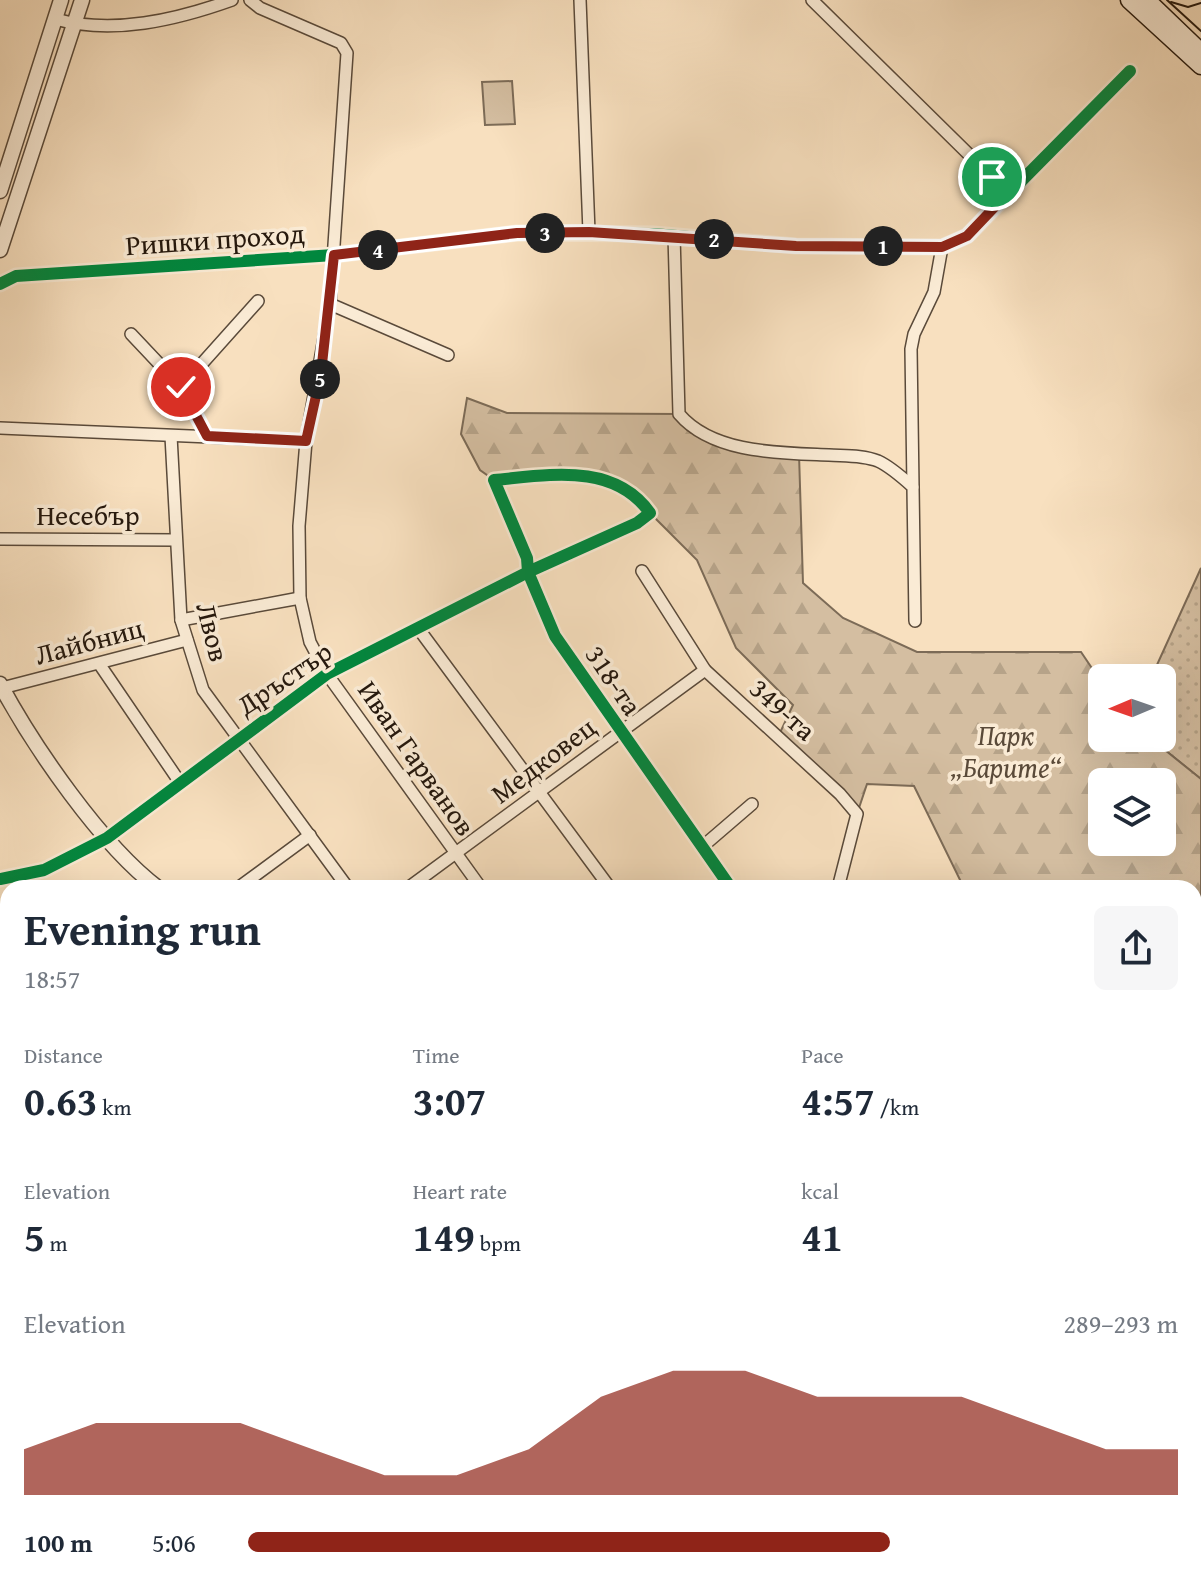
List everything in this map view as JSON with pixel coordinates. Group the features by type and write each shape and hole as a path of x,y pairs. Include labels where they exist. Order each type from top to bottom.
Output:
{"main road":[{"path":"1129,0 1201,66"},
{"path":"1147,0 1201,51"}],"street":[{"path":"0,191 61,0"},
{"path":"0,250 82,0"},
{"path":"55,19 101,28 190,15 232,0"},
{"name":"Иван Гарванов","path":"250,0 260,8 341,43 346,49 330,304 306,441 299,526 300,598 310,642 327,674 475,880"},
{"path":"580,0 589,232"},
{"path":"812,0 1008,193"},
{"path":"915,621 911,349 914,334 934,292 942,247 967,236 1130,71"},
{"name":"Ришки проход","path":"0,284 16,276 334,255 517,233 674,235 796,246 942,247"},
{"path":"674,235 679,414 690,427 707,436 765,452 857,456 878,461 913,487"},
{"path":"181,387 258,301"},
{"path":"330,304 448,355"},
{"path":"131,334 181,387 207,436"},
{"path":"0,428 306,441"},
{"name":"Лвов","path":"171,436 181,620 203,690 342,880"},
{"name":"Дръстър","path":"0,879 44,870 107,838 181,784 238,737 327,674 528,572 637,523 650,513 636,494 580,473 494,480"},
{"name":"318-та","path":"494,480 555,636 725,880"},
{"name":"Несебър","path":"0,539 176,540"},
{"name":"349-та","path":"642,571 705,670 840,794 857,814 840,880"},
{"name":"Лайбниц","path":"181,620 300,598"},
{"path":"418,628 604,880"},
{"name":"Лайбниц","path":"1,686 100,665 187,640"},
{"path":"100,665 181,784"},
{"name":"Медковец","path":"420,880 705,670"},
{"path":"1,686 51,764 107,838 150,880"},
{"path":"702,847 752,804"},
{"path":"249,880 310,835"}],"green space":[{"path":"512,81 515,124 485,125 482,82"},
{"name":"Парк „Барите“","path":"467,398 507,413 679,414 707,436 799,454 803,583 843,618 917,652 1081,652 1089,664 1088,752 1167,752 1201,779 1201,880 960,880 914,786 867,784 857,814 778,737 793,705 736,648 697,560 650,513 636,494 580,473 494,480 480,470 461,434"},
{"path":"1201,568 1201,779 1167,752 1176,752 1176,664 1157,664"}],"tram line":[{"path":"1167,0 1201,31"},
{"path":"1171,2 1188,7 1201,3"}],"cycle path":[{"path":"0,284 16,276 334,255 517,233 653,234 796,246 942,247 967,236 1130,71"},
{"path":"558,475 599,479 635,497 650,513 637,523 528,572 527,558 494,480 558,475"},
{"path":"0,879 44,870 107,838 327,674 528,572"},
{"path":"528,572 555,636 725,880"}],"route":[{"path":"181,387 207,436 306,441 321,373 334,255 473,241 517,233 589,232 674,235 796,246 942,247 967,236 1008,193 992,177"}]}
